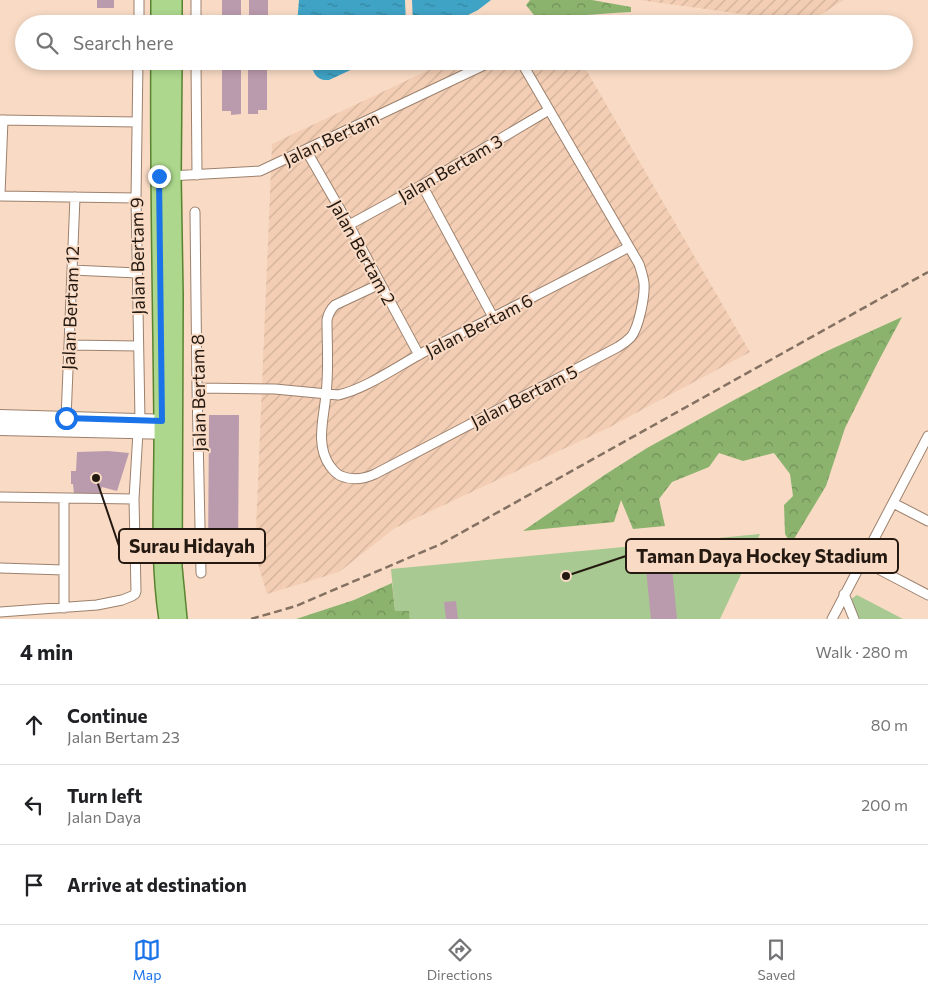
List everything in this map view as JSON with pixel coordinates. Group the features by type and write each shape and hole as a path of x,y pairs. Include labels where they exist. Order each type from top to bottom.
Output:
{"main road":[{"path":"159,0 159,15"},
{"path":"174,0 174,15"},
{"path":"160,70 175,296 162,567 171,602 179,619"},
{"path":"166,176 173,70"},
{"path":"167,619 171,602"}],"street":[{"path":"139,0 139,15"},
{"path":"196,0 196,15"},
{"name":"Jalan Bertam 9","path":"64,608 117,601 128,598 136,591 134,499 139,426 136,198 138,70"},
{"path":"196,70 197,175"},
{"name":"Jalan Bertam","path":"166,176 256,172 474,70"},
{"name":"Jalan Bertam 5","path":"380,284 335,305 328,314 327,320 326,394 322,450 335,472 340,476 349,478 361,479 372,475 608,352 626,342 632,336 641,307 644,287 639,264 526,70"},
{"name":"Jalan Bertam 3","path":"349,224 422,185 549,110"},
{"path":"136,198 0,195 2,120 137,122"},
{"name":"Jalan Bertam 2","path":"306,150 349,224 419,355"},
{"path":"422,185 493,318"},
{"name":"Jalan Bertam 12","path":"66,418 75,197"},
{"name":"Jalan Bertam 8","path":"195,212 201,573"},
{"name":"Jalan Bertam 6","path":"197,388 275,389 338,395 356,389 629,247"},
{"path":"72,270 137,273"},
{"path":"69,345 138,346"},
{"path":"0,417 66,418 139,426"},
{"path":"0,428 169,427"},
{"path":"832,619 927,441"},
{"path":"0,497 134,499"},
{"path":"0,612 64,608 64,498"},
{"path":"893,503 928,521"},
{"path":"863,561 928,595"},
{"path":"0,568 64,570"},
{"path":"844,594 854,619"}],"shaded area":[{"path":"639,0 844,0 820,15 749,15"},
{"path":"429,70 586,70 750,352 608,428 395,528 339,572 267,594 255,554 272,144"}],"green space":[{"path":"530,0 592,0 631,7 631,12 586,15 534,15 526,5"},
{"path":"902,317 845,428 826,486 791,544 785,534 784,505 793,496 790,474 774,453 743,461 719,453 709,467 672,482 659,499 665,526 633,529 621,500 614,522 523,531 647,448 827,351"},
{"path":"760,534 720,619 410,619 409,611 395,611 391,569"},
{"path":"392,583 395,611 409,611 410,619 296,619 354,600"},
{"path":"857,595 903,619 859,619 851,599"}],"water":[{"path":"299,0 405,0 406,15 298,15"},
{"path":"412,0 491,0 468,15 413,15"},
{"path":"313,70 351,70 329,80 321,79"}],"building":[{"path":"97,0 114,0 114,8 97,8"},
{"path":"222,0 241,0 241,15 222,15"},
{"path":"249,0 268,0 268,15 249,15"},
{"path":"222,70 241,70 241,114 231,115 231,111 222,111"},
{"path":"248,70 267,70 267,110 258,110 258,114 248,114"},
{"path":"209,415 239,415 238,558 208,558"},
{"path":"108,451 129,453 117,491 102,487 100,493 74,494 73,484 71,484 71,471 76,471 77,452"},
{"path":"670,547 677,619 651,619 644,549"},
{"path":"456,601 458,619 446,619 444,602"}],"railway":[{"path":"251,619 296,606 441,544 928,272"}],"place":[{"name":"Surau Hidayah","path":"96,478"},
{"name":"Taman Daya Hockey Stadium","path":"566,576"}],"route":[{"path":"66,418 162,421 159,176"}]}
